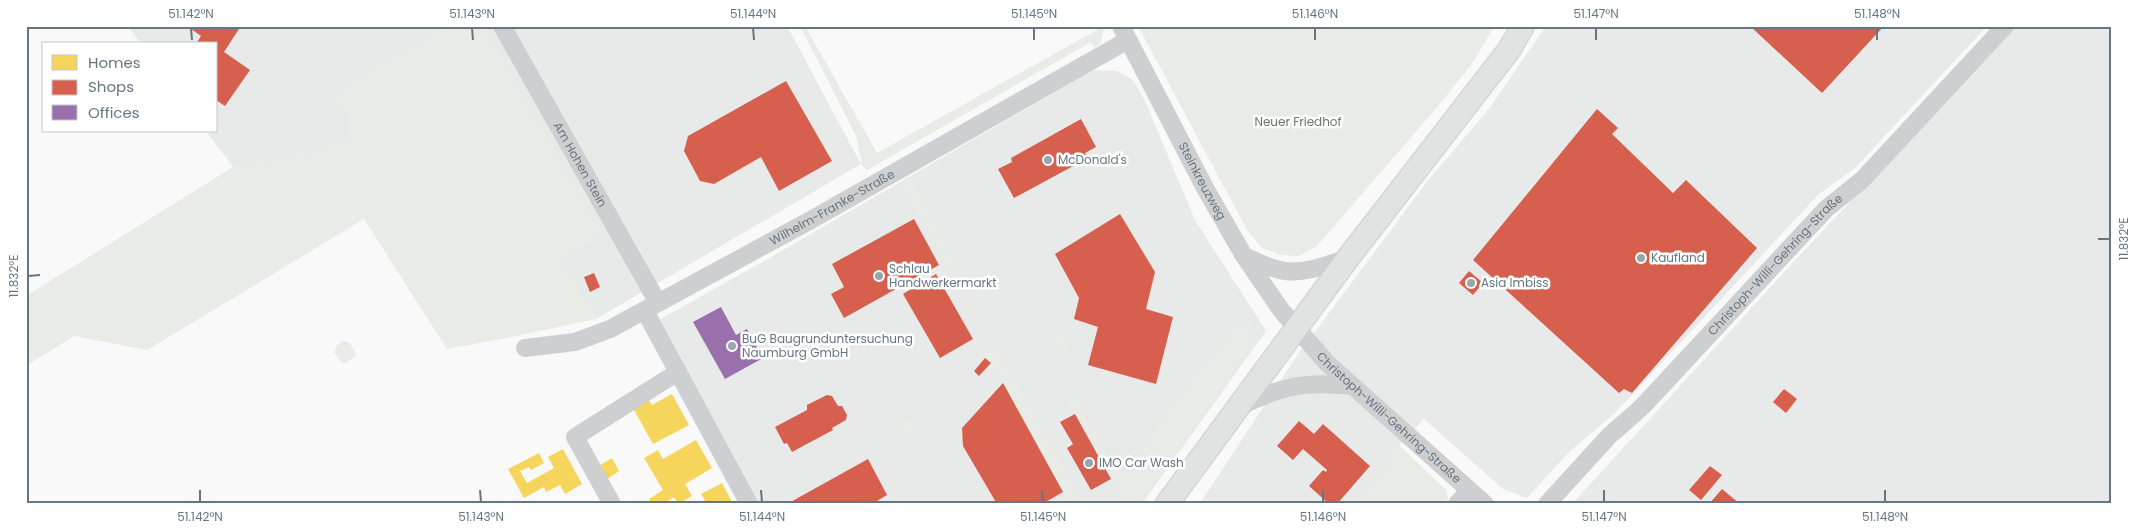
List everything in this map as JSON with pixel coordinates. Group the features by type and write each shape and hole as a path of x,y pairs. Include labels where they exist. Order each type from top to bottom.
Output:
{"main road":[{"path":"1167,504 1348,258 1509,50 1523,26"}],"street":[{"name":"Am Hohen Stein","path":"502,26 652,307 678,372 749,504"},
{"name":"Christoph-Willi-Gehring-Straße","path":"1547,504 1608,436 1642,407 1826,209 1862,180 2005,26"},
{"name":"Wilhelm-Franke-Straße","path":"525,348 558,345 591,337 652,307 811,220 1124,33"},
{"name":"Steinkreuzweg","path":"1124,33 1205,188 1244,256 1296,329"},
{"path":"1244,256 1287,271 1306,269 1348,258"},
{"name":"Christoph-Willi-Gehring-Straße","path":"1296,329 1320,356 1352,386 1485,504"},
{"path":"612,504 575,437 678,372"},
{"path":"1236,409 1267,395 1308,383 1352,386"},
{"path":"1457,504 1469,490"}],"shaded area":[{"path":"128,26 449,26 332,96 347,114 352,129 344,147 306,158 233,167 207,132 218,132 218,42 140,42"},
{"path":"482,26 787,26 861,164 596,319 560,260 601,233"},
{"path":"1546,26 1987,26 1855,168 1819,194 1615,413 1569,452 1527,498 1503,489 1424,419 1399,445 1387,468 1357,504 1201,502 1296,357 1429,179 1489,109"},
{"path":"2016,26 2112,26 2112,504 1572,504 1798,257"},
{"path":"1093,70 1117,71 1133,80 1146,103 1195,220 1266,331 1142,504 757,504 657,321 773,256"}],"green space":[{"path":"449,26 482,26 602,233 560,260 596,319 447,349 364,219 147,350 74,336 26,366 26,296 233,167 306,158 344,147 352,129 347,114 332,96"},
{"path":"800,26 805,26 877,153 1104,26 1101,43 1095,48 1091,42 867,170 862,165 856,136"},
{"name":"Neuer Friedhof","path":"1138,26 1494,26 1474,61 1439,105 1316,247 1299,256 1280,255 1261,247 1246,228"},
{"path":"906,183 914,187 955,261 957,279 1083,504 1049,504 1063,492 1003,383 1007,378 983,354 989,348 945,268 948,266 902,185"},
{"path":"1033,291 1036,292 1069,350 1067,354"},
{"path":"1250,321 1253,336 1251,344 1141,504 1112,504 1116,496 1116,488 1068,401 1075,397 1118,473 1125,474 1174,404 1237,326"},
{"path":"344,341 350,343 356,355 348,362 342,363 334,352 337,345"},
{"path":"897,419 915,423 912,433 905,439 895,422"},
{"path":"1399,445 1447,491 1448,501 1446,504 1357,504 1387,468 1386,461"}],"building: Homes":[{"path":"672,394 689,425 653,444 633,408 649,400 652,405"},
{"path":"696,440 712,468 685,484 692,496 679,504 674,497 663,504 652,504 649,499 663,490 644,458 658,450 663,459"},
{"path":"563,449 582,484 565,494 560,485 546,492 544,487 524,498 508,469 539,453 544,463 531,470 529,467 520,471 527,483 554,468 548,457"},
{"path":"612,458 619,471 607,479 599,466"},
{"path":"722,483 733,504 698,504 705,500 701,494"}],"building: Shops":[{"path":"187,26 241,26 224,52 250,70 225,106 218,101 218,42 197,42 201,36"},
{"path":"1750,26 1884,26 1822,93"},
{"path":"786,81 832,161 779,191 761,157 714,184 700,181 684,151 688,136"},
{"path":"1597,109 1618,128 1612,134 1673,193 1686,180 1757,248 1632,393 1624,389 1619,393 1473,260"},
{"name":"McDonald's","path":"1081,119 1096,147 1085,153 1088,158 1014,198 998,169 1012,162 1011,158"},
{"path":"1120,214 1155,272 1146,309 1173,317 1156,384 1088,365 1098,327 1074,319 1079,298 1055,254"},
{"name":"Schlau Handwerkermarkt","path":"914,219 939,265 844,318 831,294 844,287 832,264"},
{"name":"Asia Imbiss","path":"1469,271 1483,283 1473,295 1459,283"},
{"path":"594,273 600,287 590,292 584,277"},
{"path":"936,274 973,339 940,358 903,294"},
{"path":"985,358 991,363 979,376 974,371"},
{"path":"1003,383 1063,492 1042,504 997,504 963,446 962,428"},
{"path":"1784,389 1797,399 1786,413 1773,402"},
{"path":"827,395 832,396 838,406 842,406 847,415 846,420 832,428 833,430 792,452 787,443 784,444 775,427 807,410 807,405"},
{"name":"IMO Car Wash","path":"1075,414 1111,479 1091,490 1067,448 1073,444 1060,422"},
{"path":"1299,421 1314,434 1323,424 1370,466 1337,504 1329,504 1309,486 1323,470 1326,472 1327,470 1303,449 1293,460 1277,446"},
{"path":"868,459 887,495 872,504 787,504"},
{"path":"1710,466 1722,475 1701,500 1689,490"},
{"path":"1722,489 1740,504 1709,504"}],"building: Offices":[{"name":"BuG Baugrunduntersuchung Naumburg GmbH","path":"721,307 736,335 747,329 763,358 725,379 693,322"}],"place":[{"name":"McDonald's","path":"1048,160"},
{"name":"Kaufland","path":"1641,258"},
{"name":"Schlau Handwerkermarkt","path":"879,276"},
{"name":"Asia Imbiss","path":"1471,283"},
{"name":"BuG Baugrunduntersuchung Naumburg GmbH","path":"732,346"},
{"name":"IMO Car Wash","path":"1089,463"}]}
